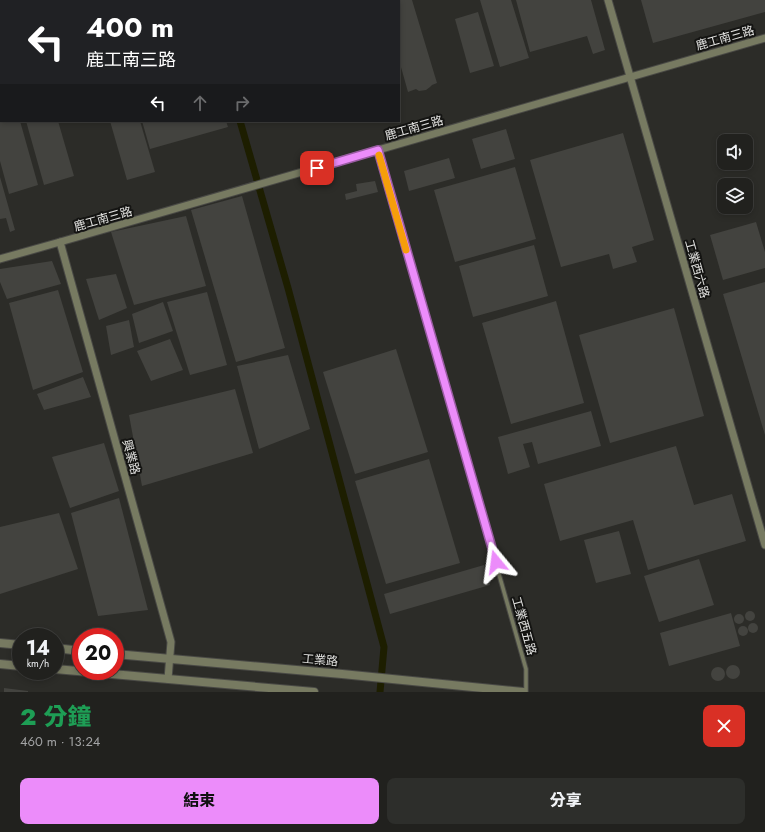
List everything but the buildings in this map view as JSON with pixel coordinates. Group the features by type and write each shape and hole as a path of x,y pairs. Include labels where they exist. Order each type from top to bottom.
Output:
{"street":[{"name":"工業西六路","path":"608,0 765,545"},
{"name":"鹿工南三路","path":"0,259 765,38"},
{"name":"興業路","path":"60,242 171,642 168,679"},
{"path":"0,643 12,644"},
{"name":"工業路","path":"124,655 524,692"},
{"path":"0,664 12,665"},
{"path":"64,670 314,692"}],"lane":[{"name":"工業西五路","path":"378,150 526,669 524,692"}],"waterway":[{"path":"240,122 288,288 384,647 380,692"}],"slow traffic":[{"path":"379,155 406,250"}],"route":[{"path":"317,168 378,150 496,562"}]}
